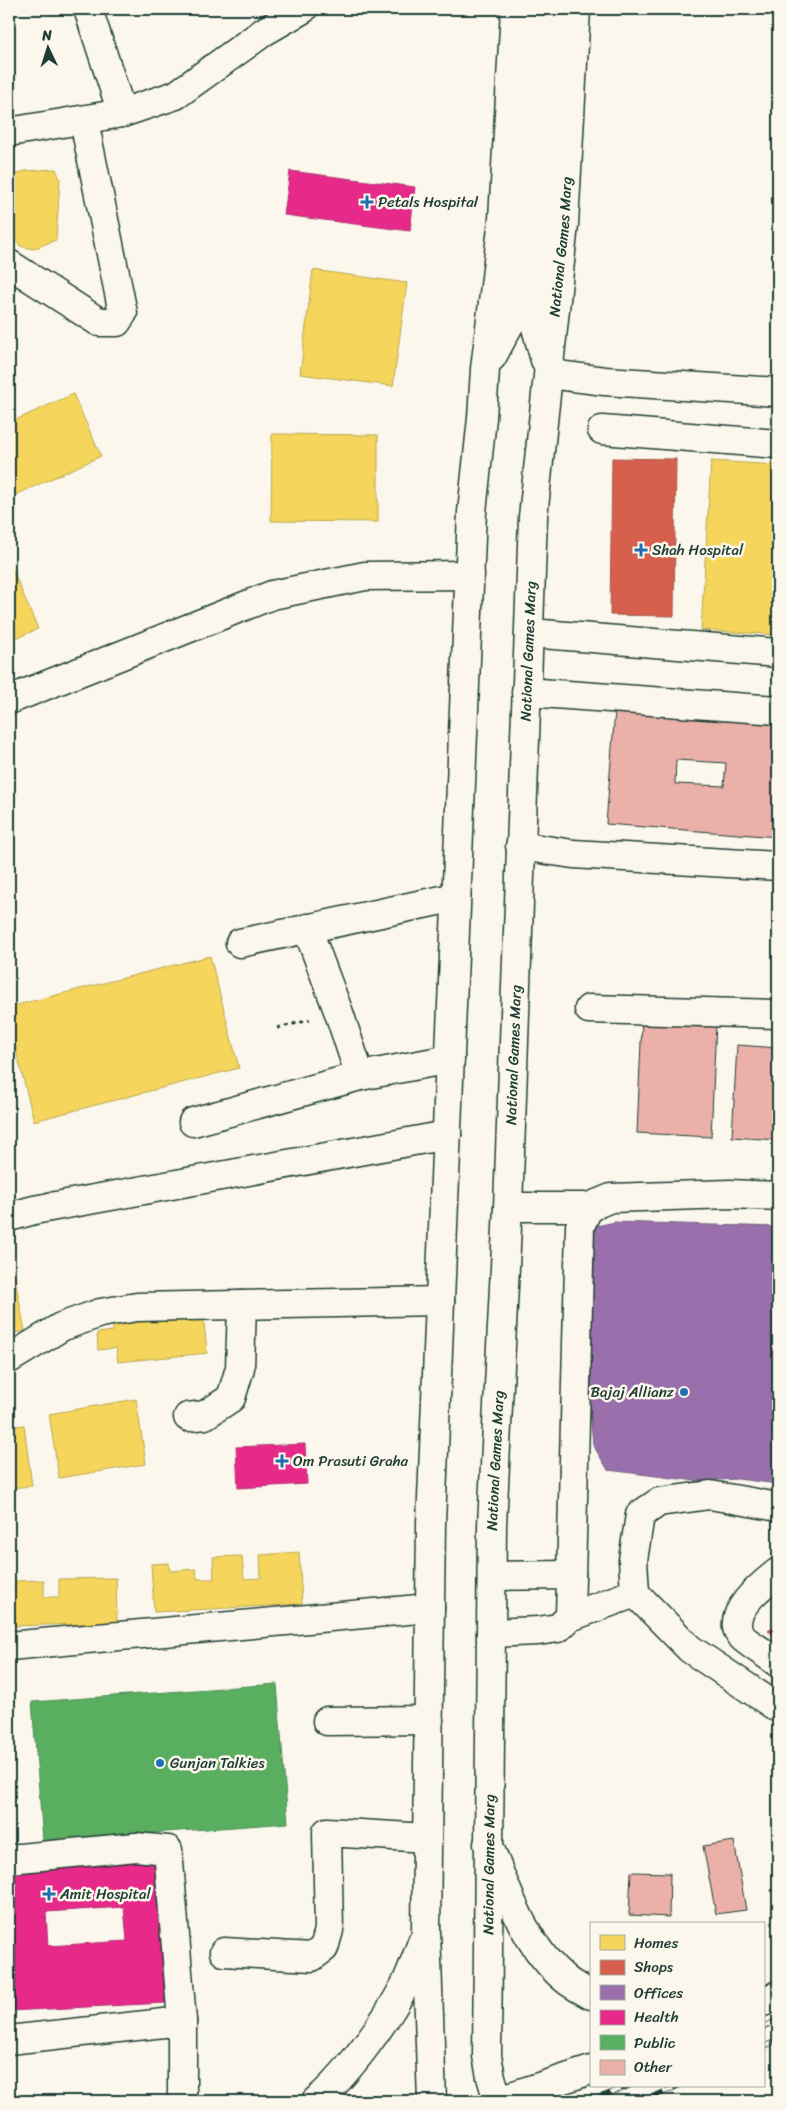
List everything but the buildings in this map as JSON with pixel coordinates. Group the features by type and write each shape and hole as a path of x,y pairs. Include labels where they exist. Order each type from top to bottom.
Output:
{"main road":[{"path":"88,9 122,113"},
{"path":"9,132 122,113 176,95 265,31 303,9"},
{"path":"432,2101 426,1931 431,1523 472,512 485,369 503,219 515,9"},
{"path":"485,369 514,316 537,9"},
{"path":"556,9 548,156 533,317 549,374 605,381 778,392"},
{"name":"National Games Marg","path":"497,2101 487,2056 492,1525 508,1207 533,517 564,224 576,9"},
{"path":"9,264 99,322 117,322 123,313 84,120"},
{"path":"602,430 778,444"},
{"path":"9,700 272,596 364,576 470,575"},
{"path":"530,633 778,654"},
{"path":"526,692 778,710"},
{"path":"520,846 573,854 778,866"},
{"path":"240,943 456,898"},
{"path":"306,928 340,1013 360,1076"},
{"path":"589,1009 778,1014"},
{"path":"193,1122 360,1076 450,1059"},
{"path":"9,1217 43,1208 447,1135"},
{"path":"508,1207 588,1207 611,1198 730,1194 778,1196"},
{"path":"570,1617 580,1226 588,1207"},
{"path":"9,1359 61,1327 100,1313 137,1307 440,1301"},
{"path":"188,1417 205,1415 231,1398 240,1368 242,1305"},
{"path":"778,1507 710,1495 659,1502 640,1515 633,1560 635,1593 690,1649 778,1708"},
{"path":"778,1572 745,1603 738,1616 737,1624 740,1635 778,1663"},
{"path":"492,1576 571,1575"},
{"path":"491,1633 538,1631 558,1628 570,1617 635,1593"},
{"path":"9,1646 430,1608"},
{"path":"328,1721 429,1720"},
{"path":"224,1952 312,1957 324,1948 328,1930 327,1832 427,1838"},
{"path":"488,1844 522,1924 540,1953 565,1979 590,1995"},
{"path":"9,1859 136,1847 168,1850 182,2022 182,2101"},
{"path":"316,2101 325,2094 353,2061 382,2022 406,1984 426,1931"},
{"path":"764,2002 778,1995"},
{"path":"9,2040 182,2022"},
{"path":"497,2101 590,2070"}],"railway":[{"path":"764,2027 778,2020"},
{"path":"764,2047 778,2040"},
{"path":"590,2101 624,2088"},
{"path":"643,2101 673,2088"}],"place":[{"name":"Petals Hospital","path":"367,202"},
{"name":"Shah Hospital","path":"641,550"},
{"name":"Bajaj Allianz","path":"684,1392"},
{"name":"Om Prasuti Graha","path":"282,1461"},
{"name":"Gunjan Talkies","path":"160,1763"},
{"name":"Amit Hospital","path":"49,1894"}]}
